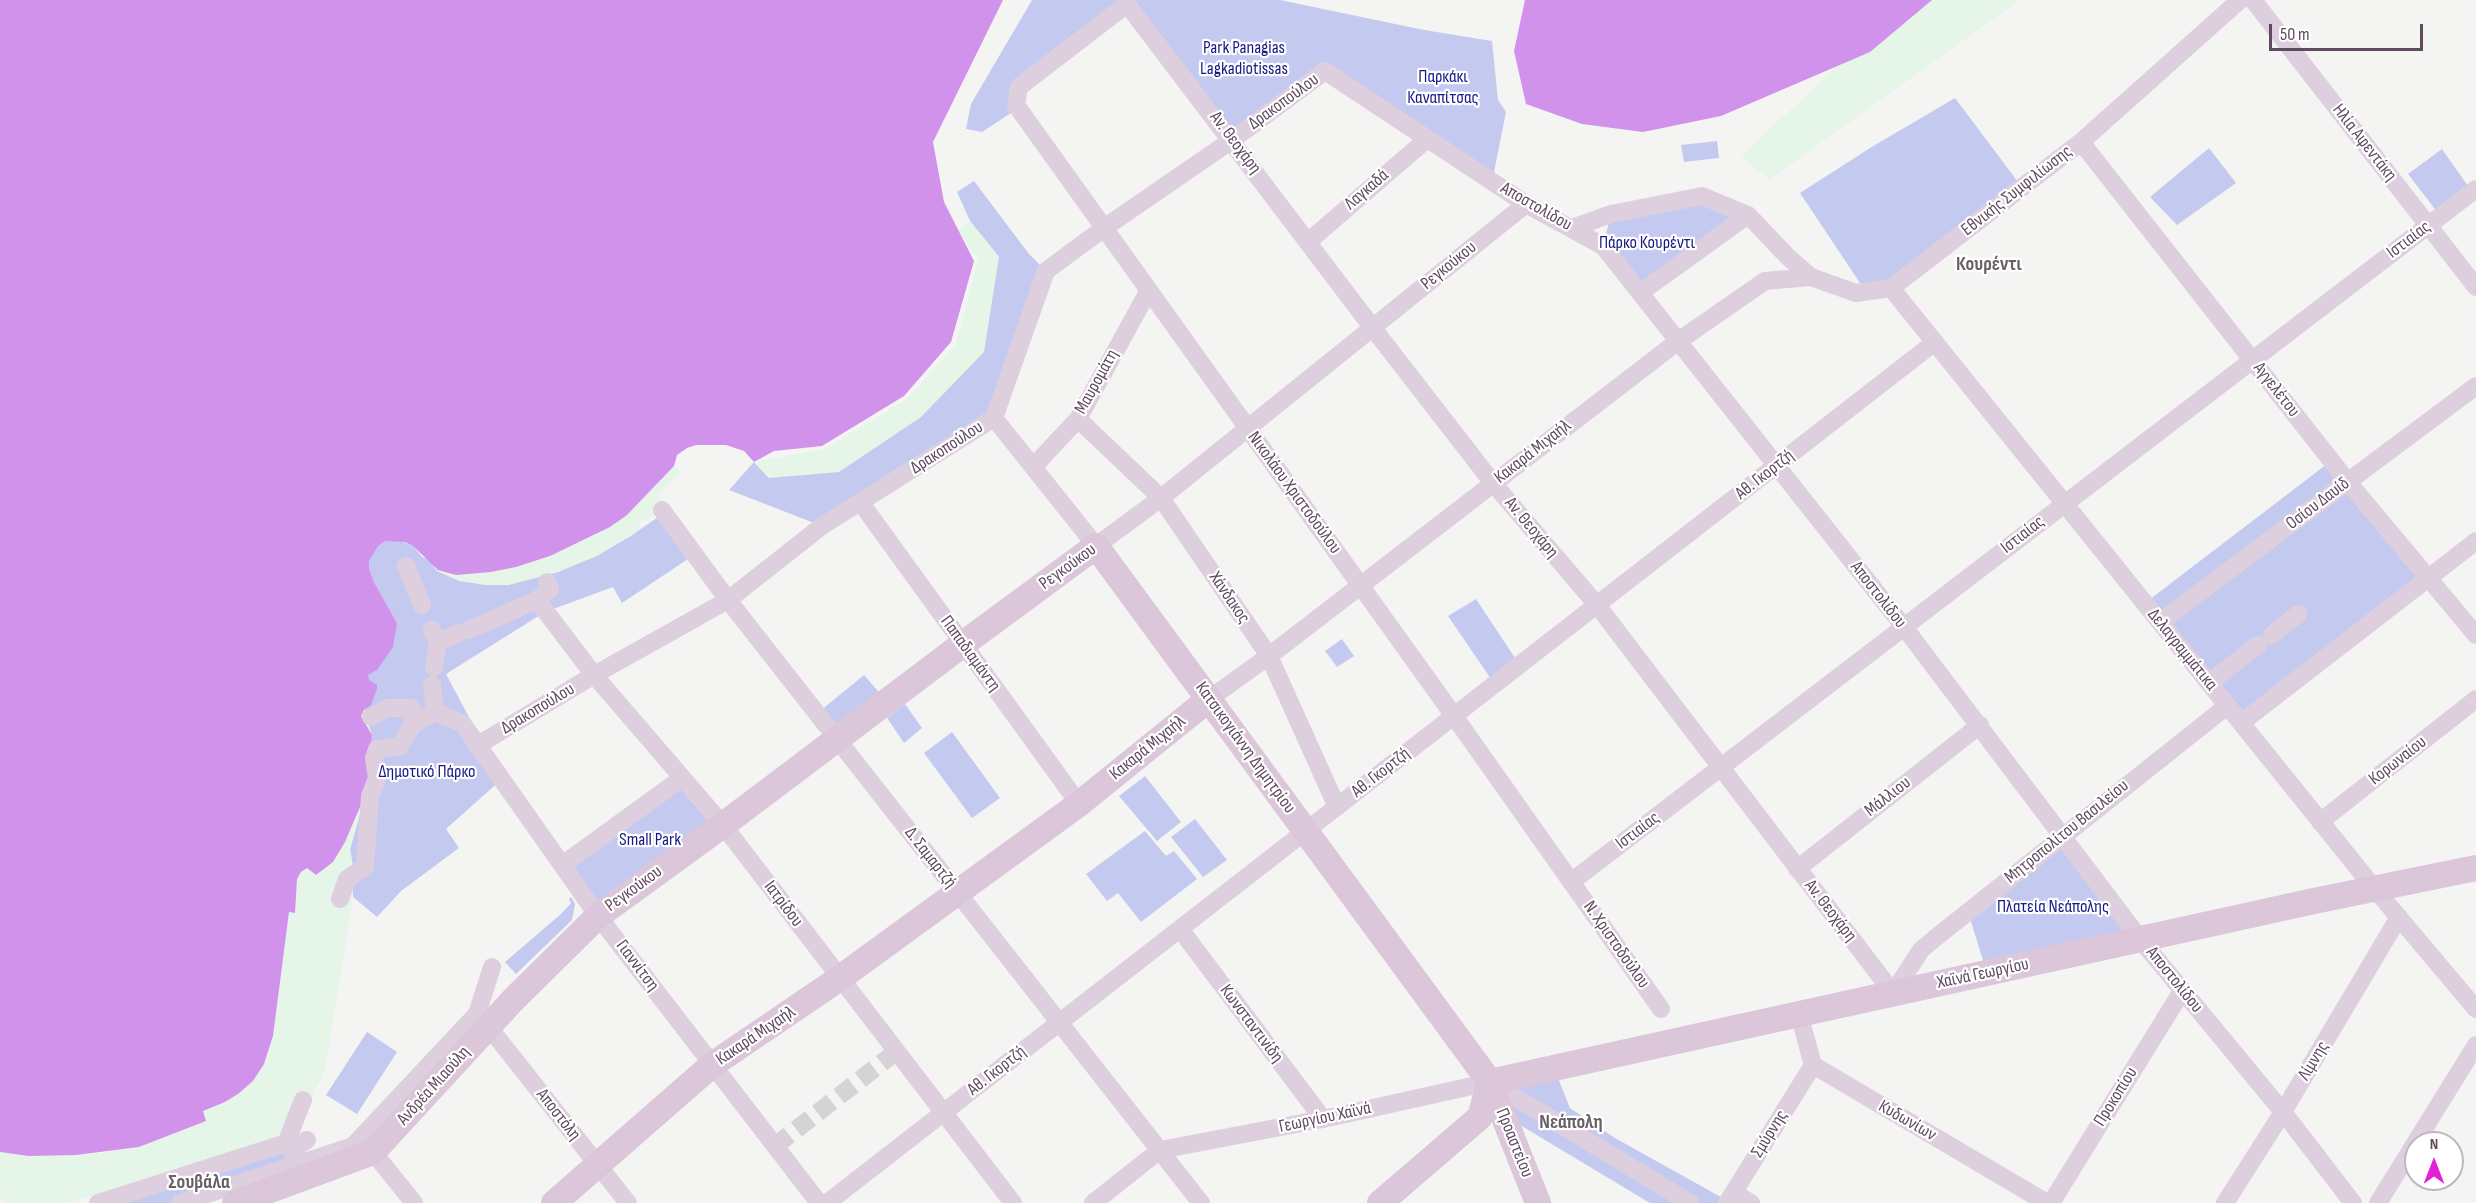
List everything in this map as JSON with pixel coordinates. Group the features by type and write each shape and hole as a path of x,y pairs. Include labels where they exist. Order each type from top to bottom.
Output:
{"main road":[{"name":"Ρεγκούκου","path":"598,916 1096,546"},
{"name":"Κατσικογιάννη Δημητρίου","path":"1096,546 1490,1082"},
{"name":"Κακαρά Μιχαήλ","path":"554,1203 712,1065 840,978 958,893 1078,804 1209,699"},
{"name":"Χαϊνά Γεωργίου","path":"1490,1082 2373,888 2476,868"},
{"name":"Ανδρέα Μιαούλη","path":"244,1202 373,1152 488,1026 598,916"},
{"path":"1387,1201 1480,1117 1490,1082"},
{"name":"Προαστείου","path":"1490,1082 1538,1203"}],"street":[{"name":"Εθνικής Συμφιλίωσης","path":"1748,215 1788,257 1811,277 1856,293 1892,288 2081,142 2240,0"},
{"name":"Ηλία Αφεντάκη","path":"2253,0 2476,287"},
{"name":"Αν. Θεοχάρη","path":"1017,96 1127,4 1372,327 1493,483 1597,605 1893,993"},
{"name":"Δρακοπούλου","path":"478,745 594,675 728,600 822,526 994,418 1046,271 1232,140 1325,71"},
{"name":"Αποστολίδου","path":"1325,71 1426,140 1526,204 1603,246 1904,627 2063,834 2140,939 2283,1112 2353,1203"},
{"name":"Νικολάου Χριστοδούλου","path":"1017,96 1104,228 1571,882"},
{"name":"Λαγκαδά","path":"1309,241 1426,140"},
{"name":"Αγγελέτου","path":"2081,142 2348,482 2476,635"},
{"name":"Ιστιαίας","path":"1571,882 2476,189"},
{"path":"1572,228 1611,214 1702,196 1748,215"},
{"name":"Ρεγκούκου","path":"1096,546 1248,429 1526,204"},
{"path":"1641,292 1748,215"},
{"name":"Κακαρά Μιχαήλ","path":"1209,699 1269,656 1677,342 1765,281 1811,277"},
{"name":"Δελαγραμμάτικα","path":"1892,288 2373,888 2476,1009"},
{"name":"Μαυρομάτη","path":"1034,466 1078,419 1149,290"},
{"name":"Αθ. Γκορτζή","path":"827,1203 1935,342"},
{"name":"Οσίου Δαυίδ","path":"2160,622 2476,386"},
{"name":"Κατσικογιάννη Δημητρίου","path":"994,418 1096,546"},
{"name":"Χάνδακος","path":"1078,419 1161,498 1269,656 1337,807"},
{"name":"Παπαδιαμάντη","path":"861,503 1078,804"},
{"name":"Δ. Σαμαρτζή","path":"662,510 728,600 1201,1203"},
{"path":"2241,723 2476,542"},
{"path":"414,575 422,605"},
{"path":"340,899 347,879 364,867 370,796 377,778 374,758 377,749 400,746 413,724 435,712 433,676 435,636 464,632 541,606 550,589 547,582"},
{"name":"Ιατρίδου","path":"541,606 594,675 723,825 1013,1203"},
{"path":"2209,683 2298,614"},
{"name":"Κορωναίου","path":"2320,822 2476,699"},
{"name":"Μητροπολίτου Βασιλείου","path":"1893,993 1921,950 2063,834 2227,706"},
{"path":"371,717 387,708 412,708 413,724"},
{"name":"Γιαννίτση","path":"435,712 462,723 598,916 819,1203"},
{"name":"Μάλλιου","path":"1797,869 1980,726"},
{"path":"562,865 682,778"},
{"name":"Ν. Χριστοδούλου","path":"1571,882 1661,1008"},
{"name":"Λίμνης","path":"2225,1203 2283,1112 2399,917"},
{"name":"Κωνσταντινίδη","path":"1180,929 1323,1119"},
{"path":"98,1203 167,1180 292,1152 353,1146 477,1014 492,967"},
{"name":"Προκοπίου","path":"2049,1203 2182,991"},
{"path":"1799,1014 1812,1065"},
{"name":"Αποστόλη","path":"488,1026 628,1203"},
{"path":"2378,1203 2476,1046"},
{"name":"Κυδωνίων","path":"1812,1065 2049,1203"},
{"name":"Σμύρνης","path":"1730,1198 1812,1065"},
{"path":"1490,1082 1690,1203"},
{"name":"Γεωργίου Χαϊνά","path":"1160,1150 1323,1119 1490,1082"},
{"path":"292,1152 303,1100"},
{"path":"180,1203 292,1152 307,1140"},
{"path":"1093,1203 1160,1150"},
{"path":"373,1152 414,1203"},
{"path":"1730,1198 1751,1203"}],"green space":[{"name":"Park Panagias Lagkadiotissas","path":"1032,0 1280,0 1424,30 1492,41 1498,100 1506,112 1492,182 1325,72 1232,140 1127,4 1019,87 1014,111 982,132 966,129 971,104"},
{"path":"1955,98 2018,182 1891,279 1862,286 1800,193"},
{"path":"1717,141 1719,158 1684,162 1681,145"},
{"path":"2209,148 2236,183 2177,225 2150,197"},
{"path":"2442,149 2470,189 2438,213 2408,174"},
{"path":"974,181 1029,254 1046,271 994,418 822,526 729,490 754,462 769,478 921,417 999,257 970,221 957,192"},
{"name":"Πάρκο Κουρέντι","path":"1702,196 1748,215 1641,292 1603,246 1611,214"},
{"path":"2331,461 2429,580 2241,723 2145,603"},
{"name":"Δημοτικό Πάρκο","path":"664,513 694,555 622,603 613,587 545,612 446,674 502,779 446,829 459,848 401,891 377,917 353,897 353,867 350,849 366,793 371,746 372,735 365,714 368,675 397,623 374,582 369,568 369,561 377,546 385,541 399,540 413,546 422,557 430,560 437,571 460,581 508,585 558,572 629,537"},
{"path":"1476,599 1517,661 1491,679 1448,616"},
{"path":"1342,639 1354,656 1337,667 1325,651"},
{"path":"864,675 884,698 836,735 820,711"},
{"path":"905,704 922,728 904,743 887,718"},
{"path":"952,732 1000,798 972,818 924,753"},
{"path":"1145,776 1181,822 1157,841 1119,796"},
{"name":"Small Park","path":"682,778 723,825 598,916 562,865"},
{"path":"1195,819 1227,860 1203,877 1171,837"},
{"path":"1145,831 1166,856 1174,851 1197,879 1141,922 1118,893 1107,901 1086,874"},
{"name":"Πλατεία Νεάπολης","path":"2063,835 2140,939 1987,973 1968,912"},
{"path":"571,897 575,904 572,920 516,974 505,962 561,914 571,903 569,899"},
{"path":"367,1032 397,1052 357,1114 326,1095"},
{"name":"Νεάπολη","path":"1554,1068 1570,1108 1615,1138 1728,1201 1751,1203 1650,1203 1510,1119 1490,1082"},
{"path":"286,1143 298,1164 179,1203 98,1203"}],"sand":[{"path":"1908,0 2020,0 1769,180 1741,156"},
{"path":"970,221 999,257 984,352 921,417 839,472 769,478 754,462 824,449 906,400 956,344 978,261 958,230"},
{"path":"674,466 681,471 658,495 667,507 640,523 641,528 629,537 597,556 558,572 508,585 485,585 460,581 437,571 431,562 438,570 491,572 550,556 627,515"},
{"name":"Σουβάλα","path":"366,793 350,849 353,867 353,897 325,1070 312,1097 300,1092 278,1137 68,1203 8,1203 0,1199 0,1152 53,1156 101,1153 139,1147 206,1121 203,1111 225,1102 253,1081 264,1064 271,1045 289,911 295,912 297,879 307,868 316,875 333,862 355,821"}],"shaded area":[{"path":"0,0 1003,0 933,142 944,202 974,261 951,342 904,396 822,446 774,451 754,462 744,451 726,445 696,445 687,448 677,455 674,466 627,515 610,527 550,556 516,567 456,575 438,570 413,546 405,542 385,541 378,546 369,561 369,568 374,582 397,623 393,647 377,670 368,675 369,680 377,685 371,705 364,710 361,716 372,735 369,786 345,842 333,862 316,875 307,868 297,879 295,913 289,912 273,1036 264,1064 253,1081 238,1094 203,1111 206,1121 139,1147 76,1155 29,1156 0,1152"},
{"path":"1525,0 1932,0 1870,52 1721,116 1643,132 1582,124 1526,104 1514,51"}],"tunnel":[{"path":"775,1146 897,1051"}],"district":[{"name":"Κουρέντι","path":"1989,265"},
{"name":"Νεάπολη","path":"1571,1123"},
{"name":"Σουβάλα","path":"199,1183"}],"park label":[{"name":"Παρκάκι Καναπίτσας","path":"1443,88"}]}
